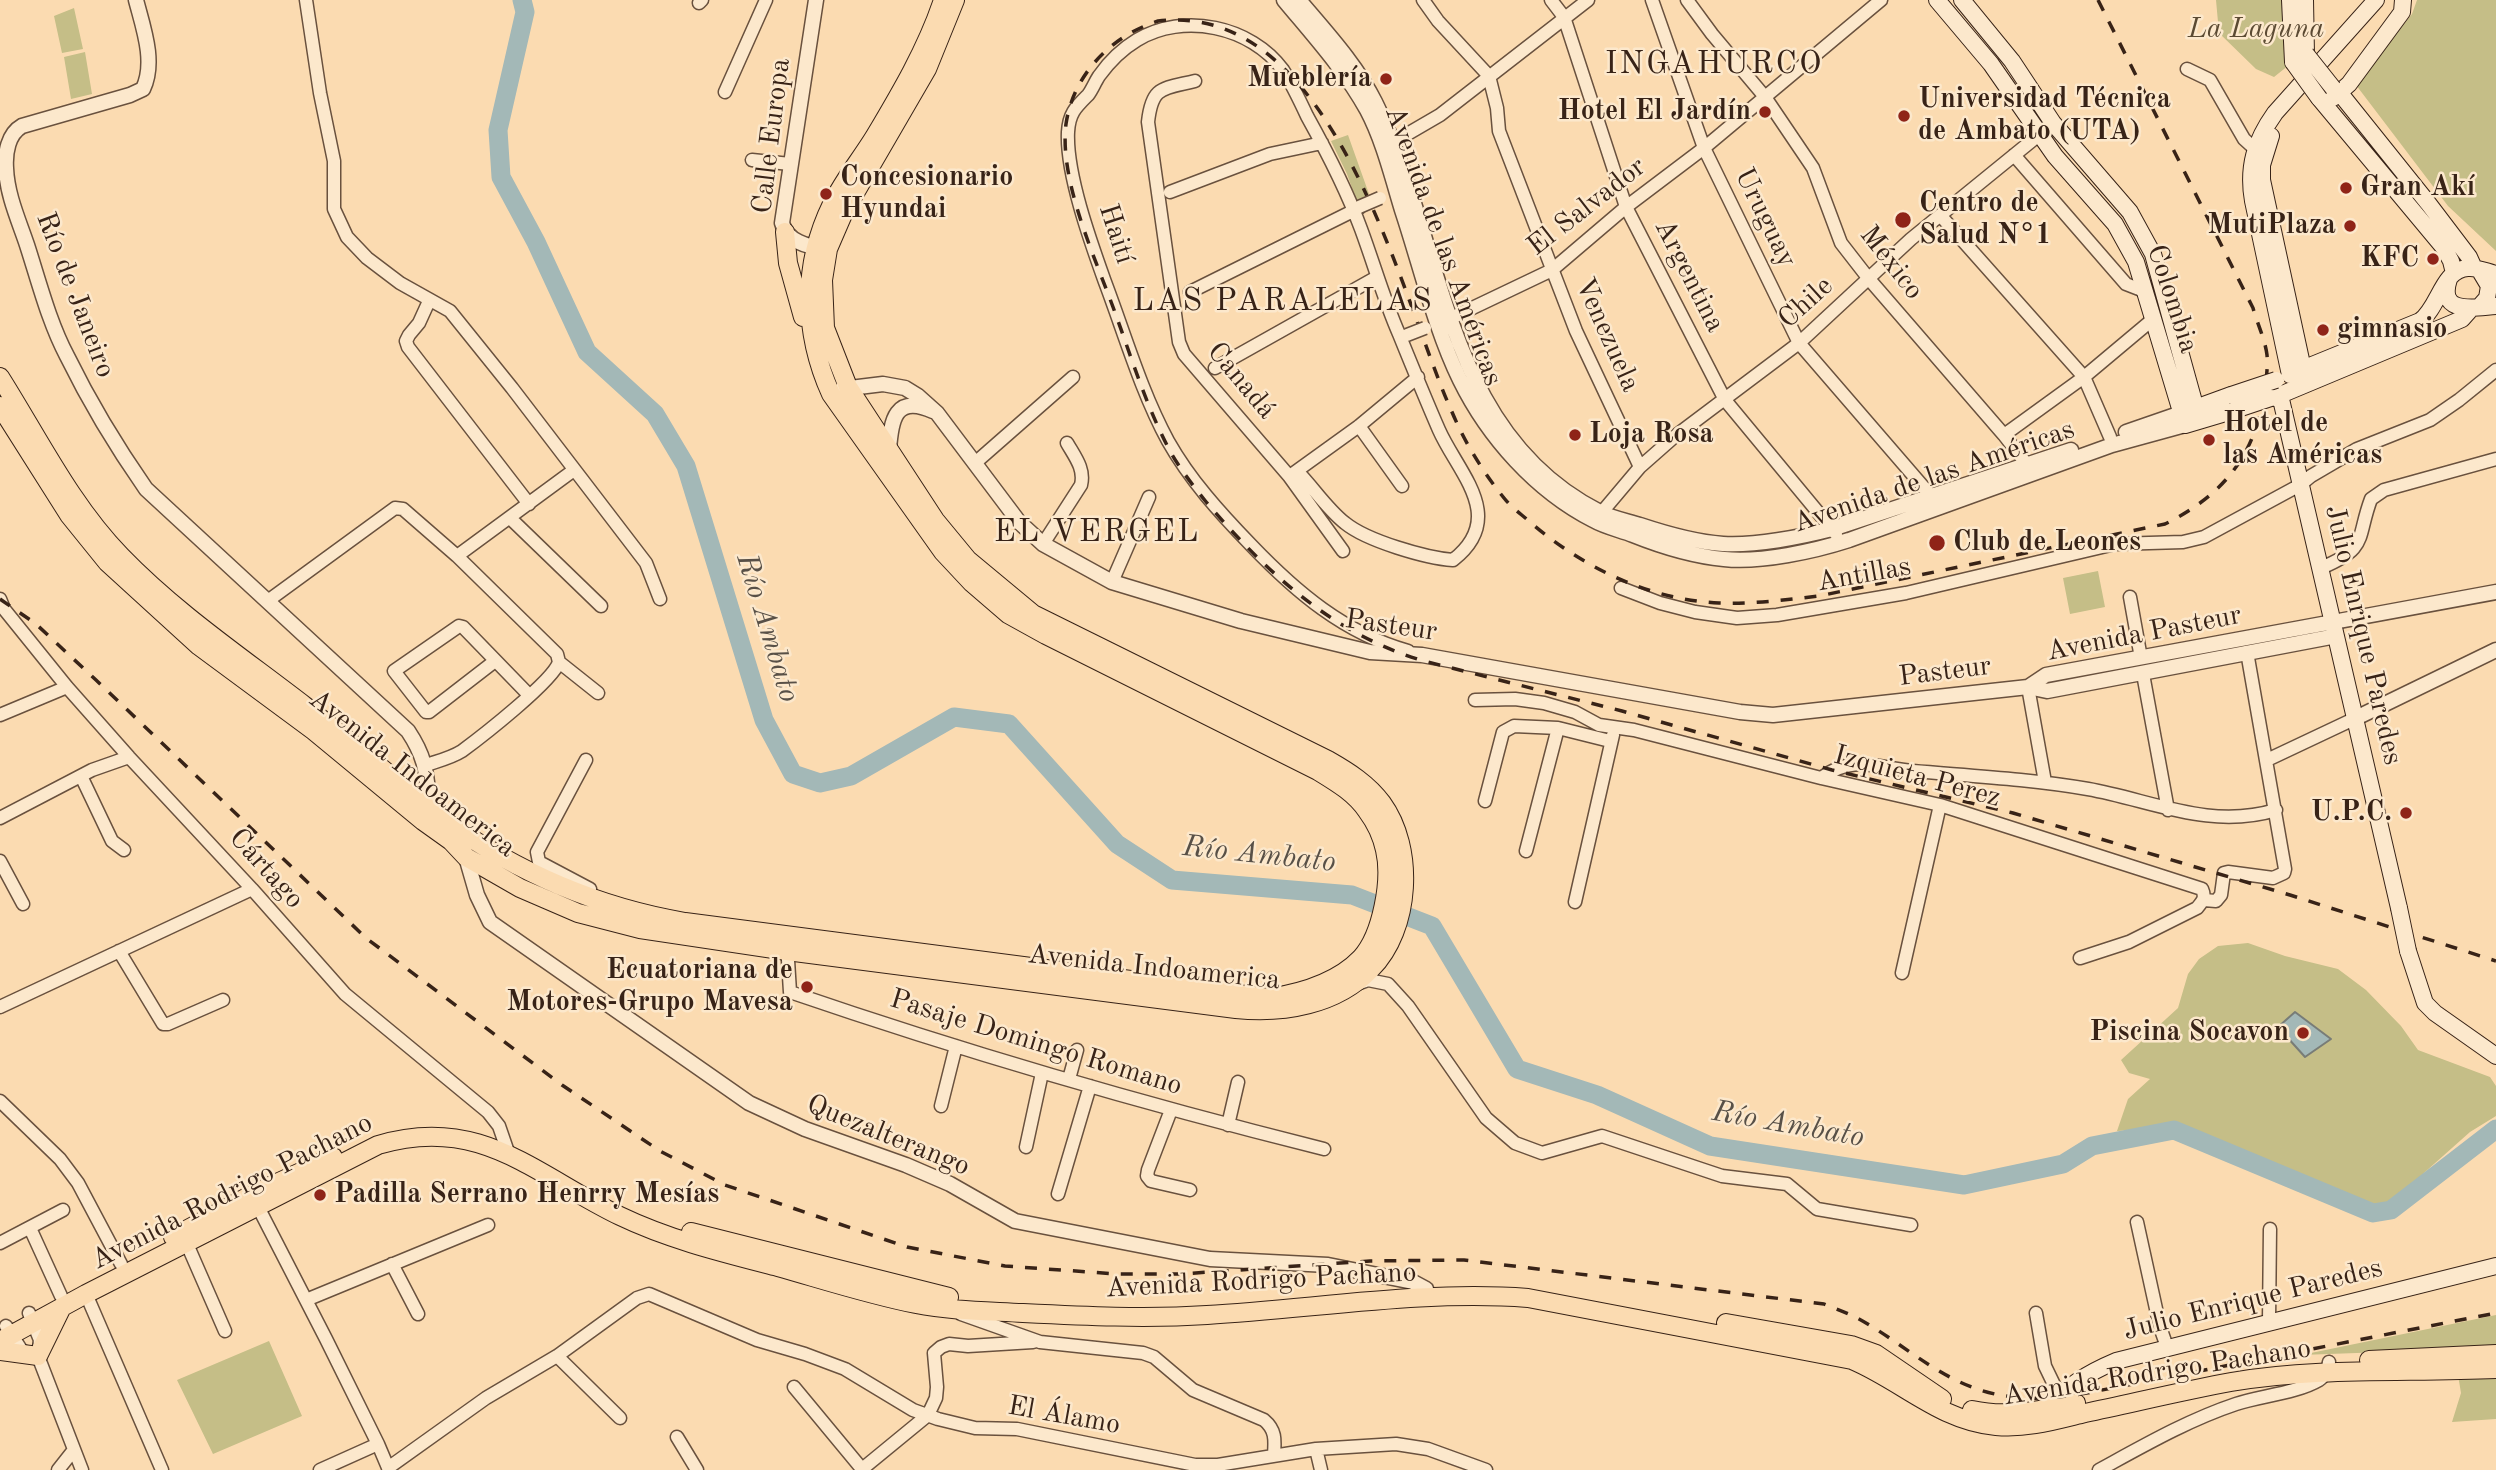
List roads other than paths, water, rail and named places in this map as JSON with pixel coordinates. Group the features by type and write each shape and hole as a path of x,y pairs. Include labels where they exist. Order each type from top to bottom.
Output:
{"main road":[{"name":"Avenida Indoamerica","path":"943,0 920,54 874,138 853,167 832,204 809,288 811,331 822,375 839,391 888,450 935,520 968,559 1033,614 1323,765"},
{"name":"Avenida Indoamerica","path":"0,406 69,514 107,562 199,646 426,815 543,880 595,901 640,915 723,927 787,943 1265,1012 1314,1003 1347,987 1366,963 1390,942 1400,916 1403,891 1402,857 1398,832 1382,803 1357,776 1323,765 1046,635 1008,614 972,583 943,552 839,391 825,328 822,248 928,69 955,0"},
{"name":"Colombia","path":"1937,0 1991,64 2039,136 2115,224 2136,262 2152,320 2191,416"},
{"name":"Colombia","path":"1962,0 2012,61 2053,122 2130,212 2143,233 2153,254 2191,416"},
{"path":"2290,0 2299,49 2323,102 2444,248 2451,261 2447,291 2449,298 2458,307 2496,306"},
{"path":"2305,0 2299,49 2336,90 2483,271 2489,292 2475,308"},
{"path":"2266,230 2249,182 2255,149 2263,129 2376,0"},
{"path":"2266,230 2262,165 2271,135 2298,100 2389,0"},
{"path":"2323,102 2336,90 2349,84 2402,12 2403,0"},
{"path":"2406,202 2419,191"},
{"name":"Julio Enrique Paredes","path":"2266,230 2281,302 2284,383 2300,485 2408,950 2425,1003 2496,1056"},
{"path":"785,232 788,263 801,312 811,331"},
{"path":"2451,276 2460,269 2483,271"},
{"name":"Avenida de las Américas","path":"2284,383 2420,321 2431,311 2451,276"},
{"name":"Avenida de las Américas","path":"2191,416 2462,319 2475,308"},
{"name":"Avenida Indoamerica","path":"0,377 75,499 120,555 173,604 355,745 466,856 520,888 578,913 640,929 787,943 1269,998 1315,988 1366,963"},
{"name":"Avenida Rodrigo Pachano","path":"4,1333 61,1302 121,1264 255,1201 378,1145 401,1138 429,1135 508,1148 622,1206 676,1229 815,1262 935,1295 1000,1301 1181,1305 1465,1285 1503,1286 1851,1345 1876,1354 1939,1398 1964,1408 2004,1415 2329,1367 2496,1354"},
{"name":"Avenida Rodrigo Pachano","path":"508,1148 619,1216 694,1245 877,1294 945,1308 1107,1317 1205,1316 1433,1297 1481,1295 1528,1298 1852,1360 1931,1406 1968,1421 2016,1426 2054,1408"},
{"name":"Avenida Rodrigo Pachano","path":"61,1302 86,1294 187,1244 255,1201"},
{"name":"Julio Enrique Paredes","path":"2054,1408 2100,1367 2137,1354 2496,1266"},
{"path":"0,1351 38,1356 61,1302"},
{"name":"Avenida Rodrigo Pachano","path":"2329,1367 2435,1372 2496,1369"}],"street":[{"name":"Río de Janeiro","path":"136,0 145,34 149,70 143,89 22,126 14,130 9,139 6,167 9,191 44,298 65,353 114,442 146,489 408,731 419,747 426,765 426,815"},
{"path":"306,0 320,93 334,161 334,209 347,237 367,258 429,301 450,311 513,388 646,563 660,599"},
{"path":"725,92 766,0"},
{"name":"Calle Europa","path":"816,0 782,223 785,232 792,239 822,248"},
{"name":"Avenida de las Américas","path":"1285,0 1338,66 1387,146 1397,192 1438,324 1456,337 1488,407 1523,453 1559,487 1598,517 1669,549 1728,560 1805,552 1842,542 2110,437 2191,416"},
{"name":"Avenida de las Américas","path":"1299,0 1339,49 1374,101 1438,324"},
{"name":"Venezuela","path":"1423,0 1438,21 1489,76 1497,108 1499,131 1552,271 1576,331 1640,467"},
{"name":"Argentina","path":"1551,0 1564,17 1626,207 1725,400 1842,542"},
{"path":"1387,146 1440,115 1588,0"},
{"name":"Uruguay","path":"1652,0 1704,148 1798,344 1932,497"},
{"name":"México","path":"1687,0 1765,97 1813,168 1840,243 2030,469"},
{"name":"El Salvador","path":"1404,337 1552,271 1626,207 1704,148 1881,0"},
{"name":"Haití","path":"1377,277 1356,210 1284,71 1247,38 1214,28 1192,25 1161,29 1129,46 1078,102 1068,129 1070,157 1090,240 1156,416 1191,477 1230,524 1317,607 1347,626 1375,639 1422,655"},
{"path":"2187,69 2210,80 2244,139 2255,149"},
{"name":"Canadá","path":"1195,81 1156,94 1150,102 1147,122 1174,303 1175,330 1184,354 1293,473 1343,551"},
{"name":"Chile","path":"1598,517 1640,467 1674,437 1798,344 1940,215 2053,122"},
{"path":"1170,192 1253,160 1322,143"},
{"path":"2014,155 2126,284 2144,291"},
{"path":"752,160 790,164"},
{"path":"1190,292 1397,192"},
{"path":"1940,215 2084,377 2110,437"},
{"path":"1216,368 1377,277 1404,337 1440,433 1471,485 1476,499 1476,529 1463,552 1453,560 1381,543 1345,523 1293,473 1359,426 1418,377"},
{"path":"429,301 419,323 409,335 408,346 529,504"},
{"path":"2004,435 2084,377 2152,320"},
{"name":"Antillas","path":"1621,588 1660,603 1695,612 1737,618 1777,615 1906,593 2116,544 2183,542 2204,537 2300,485 2357,449 2430,420 2496,370"},
{"path":"975,463 1073,377"},
{"name":"Pasteur","path":"839,391 883,384 905,388 937,413 1019,522 1043,544 1112,582 1254,625 1370,652 1422,655 1740,712 1773,715 2028,687"},
{"path":"888,450 891,420 898,411 917,405 937,413"},
{"name":"Avenida de las Américas","path":"1598,517 1670,535 1724,544 1798,538 2112,445 2191,416"},
{"path":"1359,426 1402,486"},
{"path":"1043,544 1081,485 1083,476 1080,466 1067,443"},
{"path":"2321,568 2334,562 2360,542 2371,499 2384,490 2496,459"},
{"path":"457,556 573,470"},
{"path":"1112,582 1149,498"},
{"path":"269,600 395,508 403,509 457,556 557,654 557,670 530,695 460,752 426,765"},
{"path":"510,518 601,606"},
{"name":"Avenida Pasteur","path":"2028,687 2047,691 2143,674 2496,593"},
{"path":"2130,597 2141,658"},
{"name":"Cártago","path":"0,599 4,609 67,687 253,889 345,994 488,1112 508,1148"},
{"path":"495,661 429,712 426,712 394,671 459,626 530,695"},
{"name":"Avenida Pasteur","path":"2028,687 2046,676 2141,658 2334,629"},
{"path":"2267,761 2496,650"},
{"path":"2080,958 2129,942 2197,908 2203,895 2216,901 2221,895 2224,873 2273,877 2284,873 2276,810 2247,652"},
{"path":"559,662 598,693"},
{"path":"2143,674 2168,810"},
{"path":"0,715 67,687"},
{"path":"2028,687 2045,782"},
{"path":"1475,700 1515,699 1544,703 1576,712 1613,734"},
{"path":"1485,801 1503,732 1514,726 1613,734"},
{"path":"1526,851 1558,728"},
{"name":"Izquieta Perez","path":"1613,734 1634,730 1821,778 1940,805 2203,895"},
{"path":"1575,902 1613,734"},
{"path":"0,818 81,776 129,757"},
{"path":"586,760 540,844 537,852 539,862 600,894 658,911 716,920 723,927"},
{"path":"1821,778 1842,765 1858,764 1895,770 2045,782 2092,790 2168,810 2238,816 2276,810"},
{"path":"81,776 112,841 124,850"},
{"path":"1902,973 1940,805"},
{"name":"Quezalterango","path":"466,856 477,895 490,922 748,1103 805,1129 906,1165 950,1184 1014,1221 1210,1259 1328,1265 1413,1282 1426,1289"},
{"path":"0,861 23,904"},
{"path":"0,1007 253,889"},
{"name":"Pasaje Domingo Romano","path":"787,943 790,992 903,1031 1042,1073 1171,1110 1324,1149"},
{"path":"119,951 163,1024 223,1000"},
{"path":"1347,987 1368,981 1388,984 1408,1006 1486,1118 1515,1143 1542,1153 1602,1136 1722,1176 1787,1184 1817,1209 1911,1226"},
{"path":"941,1106 957,1046"},
{"path":"1069,1079 1077,1050"},
{"path":"1026,1147 1042,1073"},
{"path":"1228,1125 1238,1082"},
{"path":"1058,1194 1090,1086"},
{"path":"0,1101 60,1159 72,1175 121,1264"},
{"path":"1171,1110 1147,1176 1151,1181 1190,1190"},
{"path":"255,1201 378,1444 388,1469 486,1398 556,1356 621,1418"},
{"path":"3,1238 30,1228 63,1210"},
{"path":"2137,1222 2160,1327 2167,1347"},
{"path":"306,1300 488,1224"},
{"path":"30,1228 61,1302"},
{"path":"2269,1321 2270,1229"},
{"path":"187,1244 225,1331"},
{"path":"392,1265 418,1314"},
{"path":"86,1294 162,1470"},
{"name":"El Álamo","path":"556,1356 637,1298 655,1295 757,1340 845,1369 913,1410 957,1424 1017,1429 1195,1465 1265,1460 1316,1449 1396,1444 1428,1449 1486,1470"},
{"path":"945,1308 1040,1342"},
{"path":"2036,1313 2054,1408"},
{"path":"31,1318 40,1340 38,1356 82,1470"},
{"path":"4,1333 22,1351 38,1356"},
{"path":"794,1387 861,1470 928,1415 936,1398 936,1349 949,1345 1040,1342 1143,1353 1154,1357 1193,1390 1264,1420 1274,1432 1265,1460"},
{"path":"2099,1470 2159,1438 2235,1404 2307,1385 2320,1379 2329,1367"},
{"path":"677,1437 697,1470"},
{"path":"320,1470 378,1444"},
{"path":"1316,1449 1321,1470"},
{"path":"58,1470 73,1451"}],"waterway":[{"name":"Río Ambato","path":"522,0 525,12 498,130 501,177 536,242 587,352 655,414 686,466 764,720 793,774 820,783 851,776 954,717 1009,724 1117,844 1172,880 1352,895 1432,926 1517,1069 1597,1095 1710,1146 1964,1185 2063,1164 2092,1146 2174,1130 2373,1213 2391,1210 2496,1129"}],"railway":[{"path":"2098,0 2253,308 2265,343 2267,366 2265,387 2252,439 2243,457 2218,488 2185,513 2165,524 1819,596 1719,603 1693,601 1642,588 1594,567 1550,538 1510,504 1482,468 1457,424 1383,234 1353,167 1316,106 1272,57 1220,27 1158,21 1110,47 1086,74 1070,106 1065,146 1068,169 1088,241 1146,399 1174,458 1207,503 1278,577 1332,618 1361,635 1391,650 1424,661 1622,711 1832,770 2013,813 2290,895 2496,961"},
{"path":"0,599 36,624 366,938 562,1085 660,1151 725,1185 907,1247 1005,1266 1117,1274 1181,1274 1370,1261 1464,1260 1824,1304 1859,1319 1964,1384 1994,1394 2022,1398 2050,1398 2092,1392 2496,1313"}],"place":[{"name":"Mueblería","path":"1386,79"},
{"name":"Hotel El Jardín","path":"1765,112"},
{"name":"Universidad Técnica de Ambato (UTA)","path":"1904,116"},
{"name":"Gran Akí","path":"2346,188"},
{"name":"Concesionario Hyundai","path":"826,194"},
{"name":"Centro de Salud N°1","path":"1903,220"},
{"name":"MutiPlaza","path":"2350,226"},
{"name":"KFC","path":"2433,259"},
{"name":"gimnasio","path":"2323,330"},
{"name":"Loja Rosa","path":"1575,435"},
{"name":"Hotel de las Américas","path":"2209,440"},
{"name":"Club de Leones","path":"1937,543"},
{"name":"U.P.C.","path":"2406,813"},
{"name":"Ecuatoriana de Motores-Grupo Mavesa","path":"807,987"},
{"name":"Piscina Socavon","path":"2303,1033"},
{"name":"Padilla Serrano Henrry Mesías","path":"320,1195"}],"district":[{"name":"INGAHURCO","path":"1714,65"},
{"name":"LAS PARALELAS","path":"1283,302"},
{"name":"EL VERGEL","path":"1097,533"}],"park label":[{"name":"La Laguna","path":"2256,30"}]}
